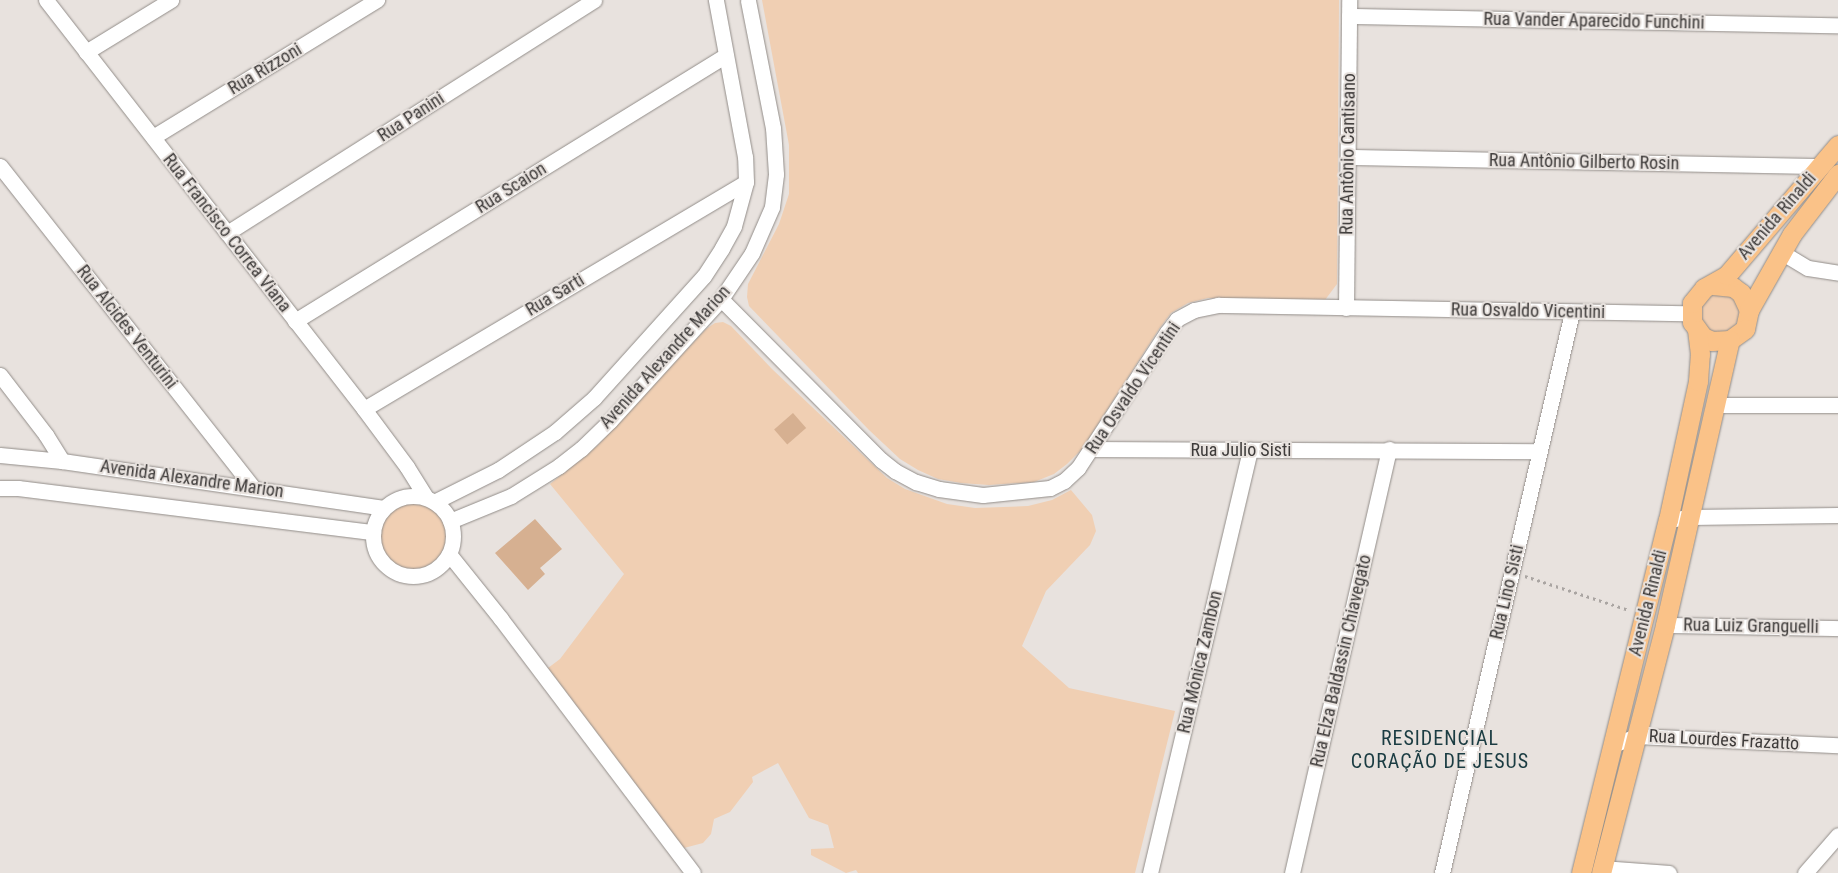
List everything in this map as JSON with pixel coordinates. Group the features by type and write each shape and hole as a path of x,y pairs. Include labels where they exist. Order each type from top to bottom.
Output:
{"main road":[{"name":"Avenida Rinaldi","path":"1713,285 1727,275 1838,145"},
{"name":"Avenida Rinaldi","path":"1749,310 1792,234 1838,174"},
{"path":"1713,285 1733,287 1741,293 1749,310 1745,329 1730,340 1712,341 1694,322 1692,303 1697,295 1713,285"},
{"name":"Avenida Rinaldi","path":"1581,873 1668,520 1698,381 1700,354 1694,322"},
{"name":"Avenida Rinaldi","path":"1602,871 1665,624 1730,340"}],"street":[{"name":"Rua Francisco Correa Viana","path":"46,0 364,409 430,500"},
{"path":"86,52 171,0"},
{"name":"Rua Rizzoni","path":"153,137 377,0"},
{"name":"Rua Panini","path":"227,234 594,0"},
{"name":"Avenida Alexandre Marion","path":"430,500 498,470 555,432 594,398 704,276 734,226 746,182 745,157 716,0"},
{"name":"Avenida Alexandre Marion","path":"450,521 512,496 559,466 581,449 610,421 721,299 752,252 765,227 772,207 776,174 773,128 748,0"},
{"name":"Rua Antônio Cantisano","path":"1346,308 1349,0"},
{"name":"Rua Vander Aparecido Funchini","path":"1349,16 1838,25"},
{"name":"Rua Scaion","path":"295,321 726,55"},
{"name":"Rua Antônio Gilberto Rosin","path":"1348,158 1820,166"},
{"name":"Rua Alcides Venturini","path":"0,166 253,488"},
{"name":"Rua Sarti","path":"364,409 746,182"},
{"path":"1781,252 1808,268 1838,273"},
{"name":"Rua Osvaldo Vicentini","path":"721,299 881,460 895,471 916,482 962,494 984,495 1030,492 1050,488 1064,481 1078,468 1093,449 1167,332 1177,319 1194,310 1218,305 1572,312 1694,322"},
{"name":"Rua Lino Sisti","path":"1442,873 1572,312"},
{"path":"0,375 46,434 62,461"},
{"path":"1715,405 1838,405"},
{"name":"Rua Julio Sisti","path":"1093,449 1539,451"},
{"name":"Rua Elza Baldassin Chiavegato","path":"1292,873 1389,449"},
{"name":"Rua Mônica Zambon","path":"1150,873 1250,450"},
{"name":"Avenida Alexandre Marion","path":"0,455 62,461 384,508"},
{"path":"406,496 407,467"},
{"name":"Avenida Alexandre Marion","path":"0,488 18,488 373,532"},
{"path":"406,496 430,500 444,510 450,521 453,532 449,554 441,565 430,573 416,576 402,575 389,568 380,558 374,546 373,532 376,519 384,508 395,499 406,496"},
{"path":"1668,520 1690,517 1838,515"},
{"path":"449,554 525,650 693,873"},
{"name":"Rua Luiz Granguelli","path":"1665,624 1838,628"},
{"name":"Rua Lourdes Frazatto","path":"1613,746 1636,736 1838,745"},
{"path":"1805,873 1838,835"},
{"path":"1602,871 1668,873"}],"path":[{"path":"1512,572 1645,615"}],"shaded area":[{"path":"762,0 1339,0 1337,284 1325,300 1208,298 1188,303 1171,313 1082,449 1054,474 1034,482 989,485 938,479 918,470 900,459 869,430 749,306 747,297 748,284 779,224 789,194 789,145"},
{"path":"1719,293 1733,299 1739,313 1733,327 1719,333 1705,327 1699,313 1705,299"},
{"path":"723,322 731,326 772,369 887,478 905,489 947,504 975,508 1028,506 1052,500 1071,490 1092,515 1096,531 1090,545 1046,591 1022,646 1069,688 1175,711 1135,873 858,873 856,870 846,873 811,855 811,849 834,848 828,825 809,818 778,763 752,777 753,782 730,812 714,819 711,834 703,843 684,848 548,668 560,659 624,574 550,484 597,446 706,329 715,323"},
{"path":"413,503 426,506 436,513 443,523 446,536 443,549 436,559 426,566 413,569 400,566 390,559 383,549 380,536 383,523 390,513 400,506"}],"building":[{"path":"793,413 806,428 787,444 774,429"},
{"path":"535,519 562,549 540,568 545,574 528,590 495,553"}],"district":[{"name":"RESIDENCIAL CORAÇÃO DE JESUS","path":"1440,750"}]}
